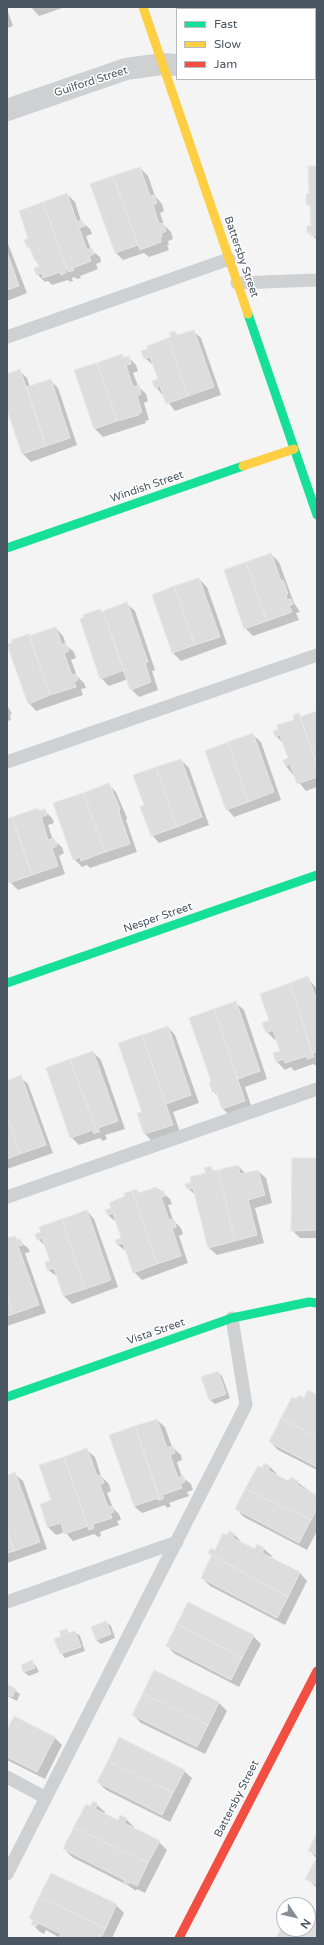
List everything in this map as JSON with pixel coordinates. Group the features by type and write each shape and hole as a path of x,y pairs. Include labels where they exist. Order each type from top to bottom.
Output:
{"street":[{"name":"Battersby Street","path":"143,7 170,64 229,260 317,515"},
{"name":"Guilford Street","path":"7,110 126,69 170,64"},
{"name":"Windish Street","path":"7,548 294,449"},
{"name":"Nesper Street","path":"7,983 317,875"},
{"name":"Vista Street","path":"7,1397 232,1318 309,1302 317,1303"},
{"name":"Battersby Street","path":"179,1938 317,1671"}],"lane":[{"path":"7,337 229,260"},
{"path":"237,283 317,280"},
{"path":"7,762 317,655"},
{"path":"7,1197 317,1089"},
{"path":"7,1874 246,1405 232,1318"},
{"path":"7,1602 177,1542"},
{"path":"7,1776 46,1798"}],"building":[{"path":"308,166 317,166 317,236 311,236 311,232 307,233 307,226 311,226 310,204 306,204 306,194 309,194"},
{"path":"140,167 150,196 154,195 157,203 153,205 159,224 163,223 166,231 161,234 161,242 140,250 113,176"},
{"path":"113,176 138,245 115,253 90,184"},
{"path":"67,193 77,222 82,220 85,226 79,228 87,250 92,248 94,254 89,256 91,261 73,268 74,270 68,272 43,202"},
{"path":"43,202 67,269 65,270 66,273 61,275 60,272 43,278 42,273 36,275 34,268 39,267 29,246 27,247 24,240 28,238 19,211"},
{"path":"7,252 19,286 7,290"},
{"path":"194,330 214,387 188,396 168,338 171,337 169,333 175,331 177,335"},
{"path":"168,338 188,396 166,404 160,386 155,388 152,381 158,379 150,357 144,359 141,351 148,349 147,346"},
{"path":"122,354 123,358 129,356 131,364 126,365 133,387 139,385 141,394 137,396 142,412 138,414 139,415 117,421 97,363"},
{"path":"97,363 117,421 94,429 74,370"},
{"path":"20,369 46,446 22,454 7,410 7,374"},
{"path":"51,379 70,438 46,446 26,387"},
{"path":"271,553 281,581 283,580 288,594 286,595 287,600 291,599 293,604 289,606 292,612 267,621 246,562"},
{"path":"246,562 267,621 244,629 224,570"},
{"path":"199,578 220,637 195,645 174,586"},
{"path":"174,586 195,645 172,653 152,595"},
{"path":"127,602 148,662 145,663 151,682 130,690 103,611"},
{"path":"100,609 101,612 103,611 124,670 100,679 80,619 84,617 83,615"},
{"path":"56,627 62,645 66,643 69,651 64,653 72,675 76,674 78,680 74,682 76,687 50,695 29,636"},
{"path":"29,634 50,695 28,704 7,644 12,643 11,640"},
{"path":"317,711 317,766 300,717"},
{"path":"299,713 317,766 317,777 297,784 290,764 285,766 283,760 288,758 280,735 275,737 273,731 278,729 277,725 294,720 293,715"},
{"path":"253,733 274,792 248,802 228,742"},
{"path":"228,742 248,802 226,810 205,751"},
{"path":"181,759 202,817 177,827 156,767"},
{"path":"156,767 177,827 151,836 140,807 144,805 133,775"},
{"path":"109,783 120,809 119,812 130,844 105,852 83,793"},
{"path":"83,793 105,852 81,861 80,857 73,860 53,803"},
{"path":"38,808 39,811 45,809 47,815 41,817 48,840 54,838 57,846 52,848 58,866 32,875 12,817"},
{"path":"12,817 32,875 9,883 7,877 7,819"},
{"path":"308,976 317,1001 317,1052 312,1053 290,983"},
{"path":"290,983 314,1057 307,1059 307,1056 285,1063 284,1059 276,1062 273,1053 280,1051 273,1030 266,1033 262,1023 269,1020 260,994"},
{"path":"236,1001 260,1071 238,1079 214,1009"},
{"path":"214,1009 245,1101 222,1109 216,1091 212,1092 209,1082 211,1081 189,1018"},
{"path":"168,1026 191,1095 166,1104 142,1035"},
{"path":"142,1035 173,1125 144,1134 137,1113 142,1112 118,1043"},
{"path":"93,1051 118,1121 98,1128 100,1132 97,1132 70,1059"},
{"path":"70,1059 97,1132 94,1134 93,1130 70,1138 46,1068"},
{"path":"21,1075 46,1145 20,1154 7,1115 7,1081"},
{"path":"7,1115 20,1154 7,1159"},
{"path":"292,1158 317,1158 317,1230 291,1231"},
{"path":"238,1165 240,1174 258,1170 265,1195 248,1200 257,1235 235,1241 218,1170"},
{"path":"211,1166 211,1171 218,1170 235,1241 208,1248 193,1188 187,1189 185,1184 191,1182 190,1177 206,1173 204,1168"},
{"path":"157,1187 158,1192 163,1190 165,1196 161,1197 169,1220 174,1219 176,1227 172,1228 181,1256 157,1264 132,1191 137,1189 138,1193"},
{"path":"132,1191 157,1264 133,1273 123,1243 117,1245 115,1240 121,1238 113,1213 108,1215 105,1210 111,1208 109,1203 125,1196 124,1193"},
{"path":"87,1210 111,1280 85,1289 62,1219"},
{"path":"62,1219 85,1289 63,1296 54,1268 47,1270 45,1262 50,1261 42,1238 37,1240 35,1234 41,1232 39,1227"},
{"path":"15,1236 17,1240 20,1239 23,1245 18,1246 39,1305 13,1314 7,1295 7,1238"},
{"path":"7,1295 13,1314 7,1316"},
{"path":"218,1371 226,1394 209,1400 201,1377"},
{"path":"308,1390 317,1395 317,1438 281,1418 292,1397 296,1399 299,1395 304,1398"},
{"path":"281,1418 317,1438 317,1467 269,1442"},
{"path":"157,1419 167,1448 173,1446 175,1453 170,1455 178,1478 183,1475 185,1482 180,1484 182,1488 162,1495 164,1498 160,1500 135,1426"},
{"path":"135,1426 160,1500 158,1500 158,1498 134,1506 109,1435"},
{"path":"87,1448 97,1476 101,1475 104,1483 100,1485 108,1507 111,1506 114,1512 110,1513 112,1518 93,1524 94,1528 89,1530 64,1457"},
{"path":"64,1457 88,1526 64,1534 61,1523 47,1527 40,1504 51,1500 39,1465"},
{"path":"264,1463 270,1466 268,1470 288,1481 291,1477 299,1481 297,1485 317,1495 317,1509 311,1520 245,1489 258,1466 262,1468"},
{"path":"15,1472 40,1542 14,1551 7,1530 7,1476"},
{"path":"245,1489 311,1520 299,1543 235,1509"},
{"path":"7,1530 14,1551 7,1553"},
{"path":"229,1531 235,1534 233,1538 255,1549 257,1544 264,1548 262,1553 300,1572 288,1597 208,1553 211,1548 215,1550 223,1533 227,1535"},
{"path":"212,1555 288,1597 277,1618 201,1578"},
{"path":"188,1602 254,1635 242,1658 177,1624"},
{"path":"106,1621 111,1634 96,1640 91,1627"},
{"path":"177,1624 242,1658 231,1680 166,1646"},
{"path":"67,1629 68,1633 75,1631 81,1647 60,1654 54,1639 61,1636 59,1631"},
{"path":"32,1660 35,1668 23,1672 21,1665"},
{"path":"154,1670 219,1702 208,1725 143,1693"},
{"path":"7,1684 16,1689 12,1697 7,1695"},
{"path":"143,1693 208,1725 197,1747 132,1715"},
{"path":"14,1716 55,1737 37,1772 7,1757 7,1730"},
{"path":"119,1737 185,1770 173,1793 108,1761"},
{"path":"108,1761 173,1793 162,1815 97,1782"},
{"path":"93,1801 98,1804 95,1809 118,1820 120,1815 127,1818 124,1823 160,1841 148,1863 74,1827 86,1804 90,1806"},
{"path":"74,1827 148,1863 137,1886 129,1882 128,1884 124,1882 124,1880 63,1849"},
{"path":"317,1832 317,1855 308,1851"},
{"path":"317,1857 317,1885 305,1879"},
{"path":"51,1873 117,1904 106,1928 39,1897"},
{"path":"39,1897 106,1928 101,1938 59,1938 61,1934 38,1923 36,1927 31,1924 33,1920 29,1918"},
{"path":"316,1912 317,1938 311,1937 316,1937"},
{"path":"311,1937 313,1938 276,1938"}],"traffic: fast":[{"path":"248,314 317,515"},
{"path":"7,548 243,466"},
{"path":"7,983 317,875"},
{"path":"7,1397 232,1318 309,1302 317,1303"}],"traffic: slow":[{"path":"143,7 248,314"},
{"path":"243,466 294,449"}],"traffic: jam":[{"path":"179,1938 317,1671"}]}
